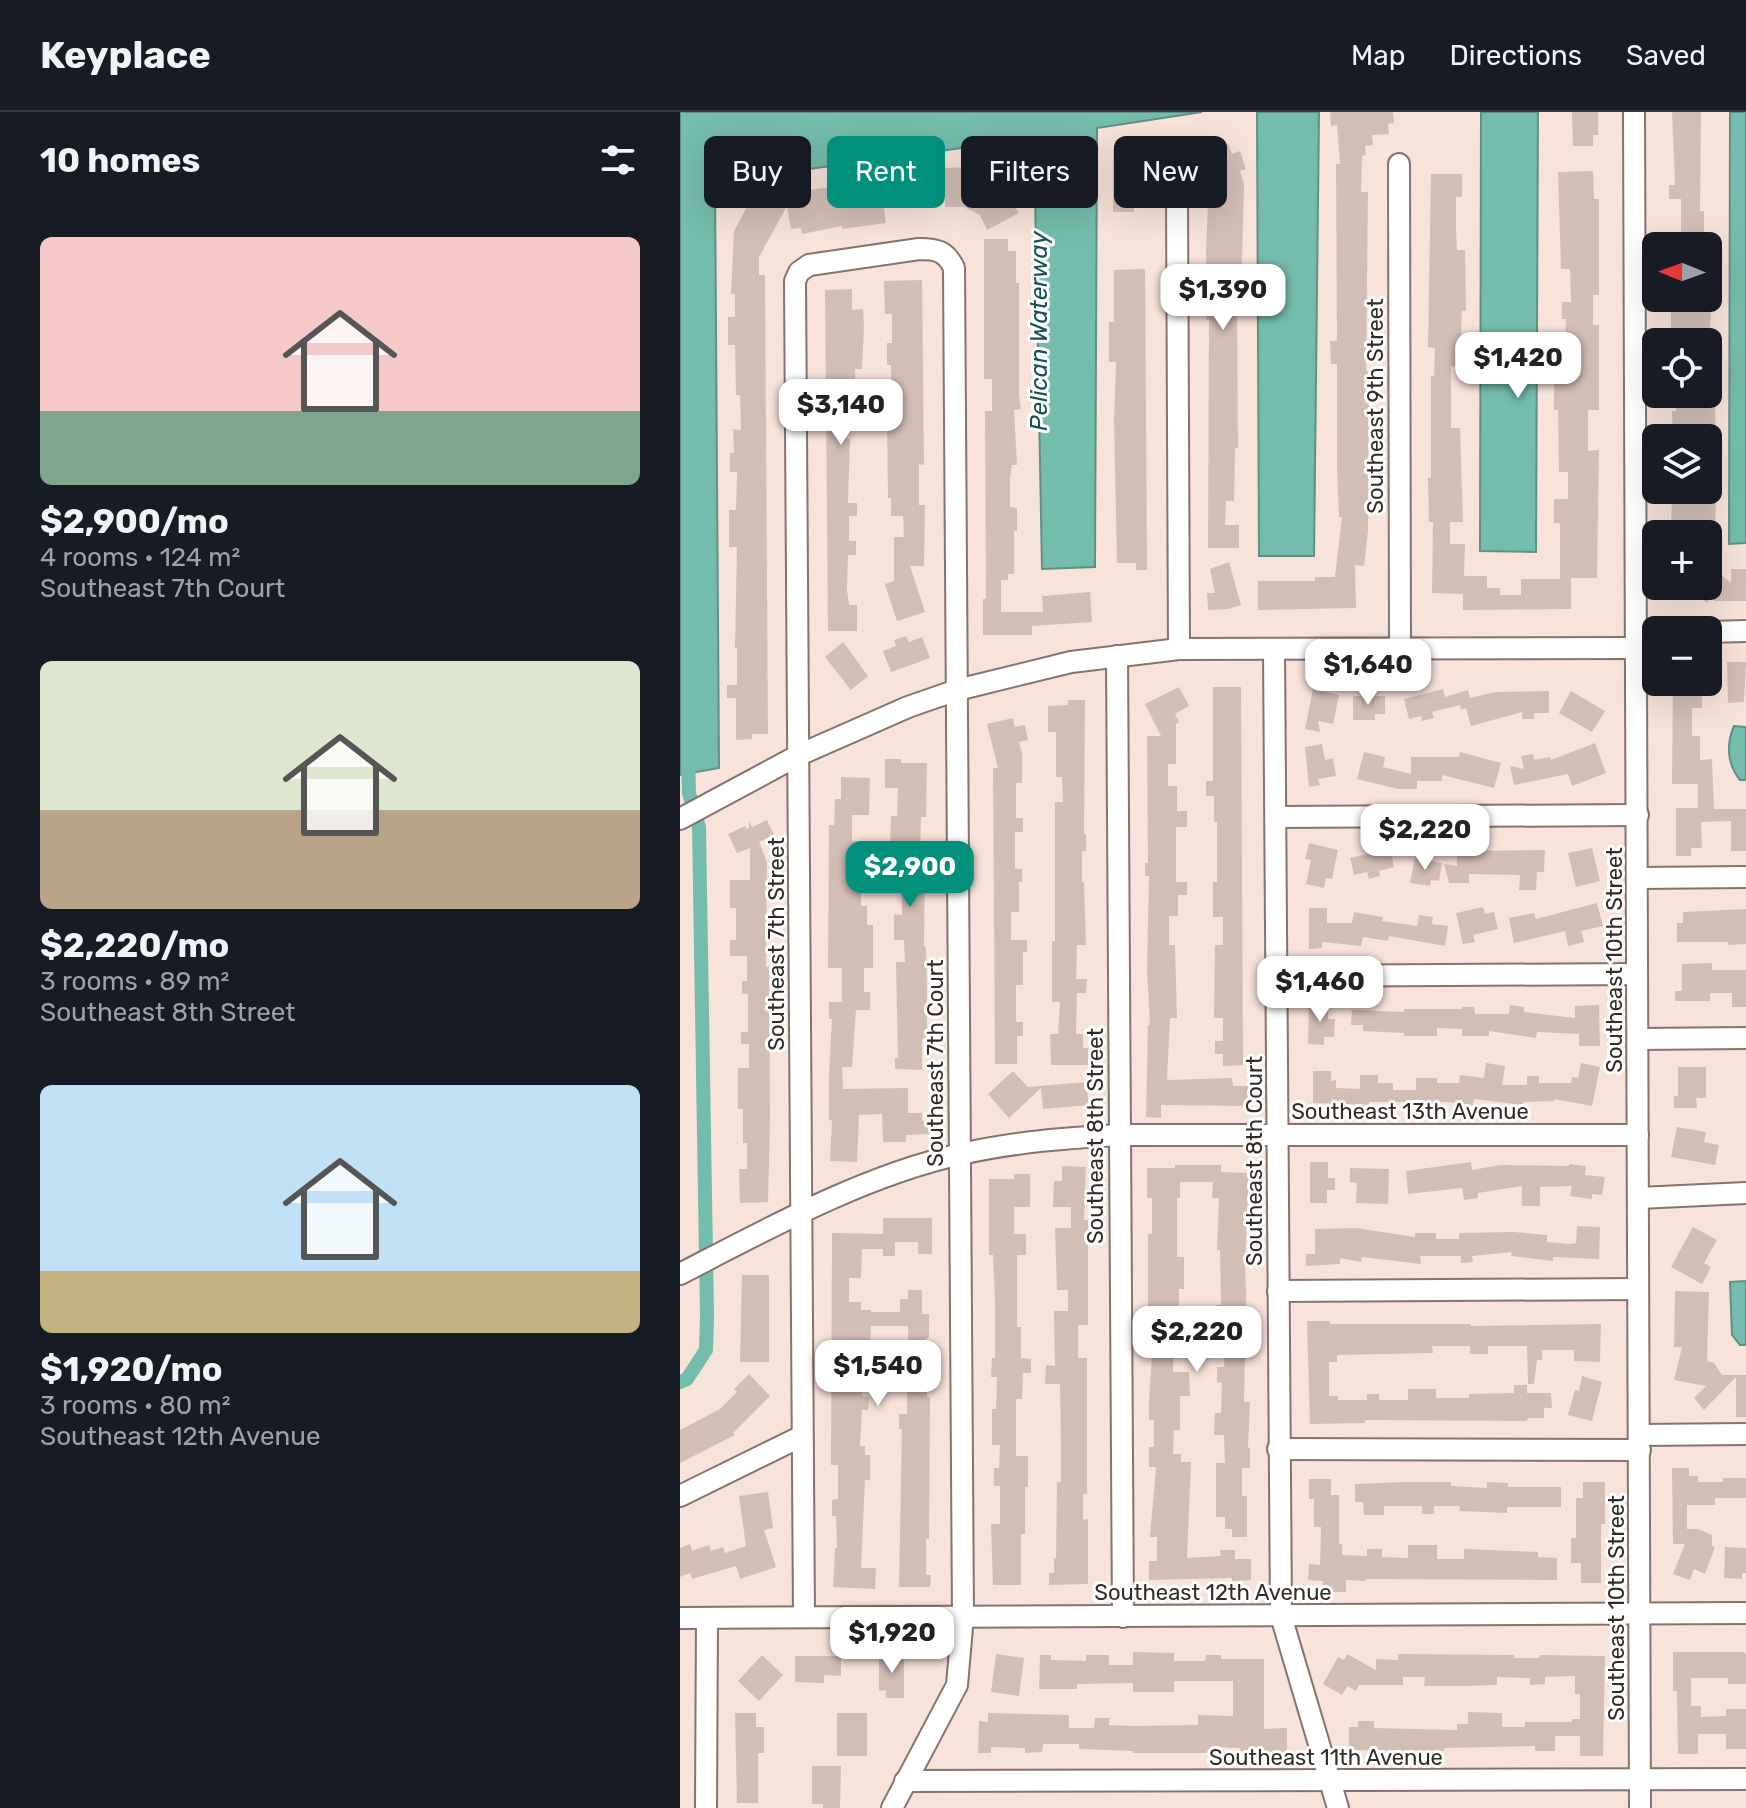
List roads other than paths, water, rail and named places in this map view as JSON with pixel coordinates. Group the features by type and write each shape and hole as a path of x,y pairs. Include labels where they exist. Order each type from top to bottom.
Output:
{"street":[{"name":"Southeast 10th Street","path":"1634,112 1643,616"},
{"name":"Southeast 9th Street","path":"1399,164 1400,649"},
{"path":"1177,208 1179,649"},
{"name":"Southeast 7th Street","path":"804,1617 795,281 799,272 809,265 919,249 936,249 948,255"},
{"name":"Southeast 7th Court","path":"892,1808 957,1685 963,1616 954,268 948,255"},
{"path":"1722,632 1746,631"},
{"path":"680,819 799,755 908,707 957,690 1071,662 1179,649 1400,649 1642,637"},
{"name":"Southeast 8th Court","path":"1274,649 1281,1616 1338,1808"},
{"name":"Southeast 8th Street","path":"1117,656 1123,1617"},
{"name":"Southeast 10th Street","path":"1640,1808 1637,974 1642,673"},
{"path":"1277,817 1638,815"},
{"path":"1639,878 1746,877"},
{"path":"1277,976 1637,974"},
{"path":"1639,1039 1746,1038"},
{"name":"Southeast 13th Avenue","path":"684,1272 801,1214 866,1186 959,1154 1035,1141 1119,1135 1638,1135"},
{"path":"1639,1198 1746,1193"},
{"path":"1278,1291 1638,1289"},
{"path":"1278,1449 1640,1443 1746,1434"},
{"path":"680,1496 802,1436"},
{"name":"Southeast 12th Avenue","path":"680,1618 1746,1613"},
{"path":"706,1808 707,1618"},
{"name":"Southeast 11th Avenue","path":"905,1781 1746,1779"}],"water":[{"path":"680,112 1202,112 1097,128 1097,136 961,136 961,148 945,150 945,136 827,136 827,167 811,169 811,136 704,136 704,208 715,208 719,768 680,775"},
{"path":"1257,112 1319,112 1314,556 1259,556"},
{"path":"1481,112 1538,112 1536,552 1480,551"},
{"path":"1730,112 1746,112 1746,543 1729,544"},
{"name":"Pelican Waterway","path":"1035,208 1097,208 1095,567 1042,569"},
{"path":"1734,726 1746,727 1746,780 1740,780 1730,761 1729,747"},
{"path":"1746,1281 1746,1345 1740,1345 1732,1335 1730,1282"}],"waterway":[{"path":"680,1382 687,1379 706,1350 707,1317 699,827 689,793 688,754"}]}
